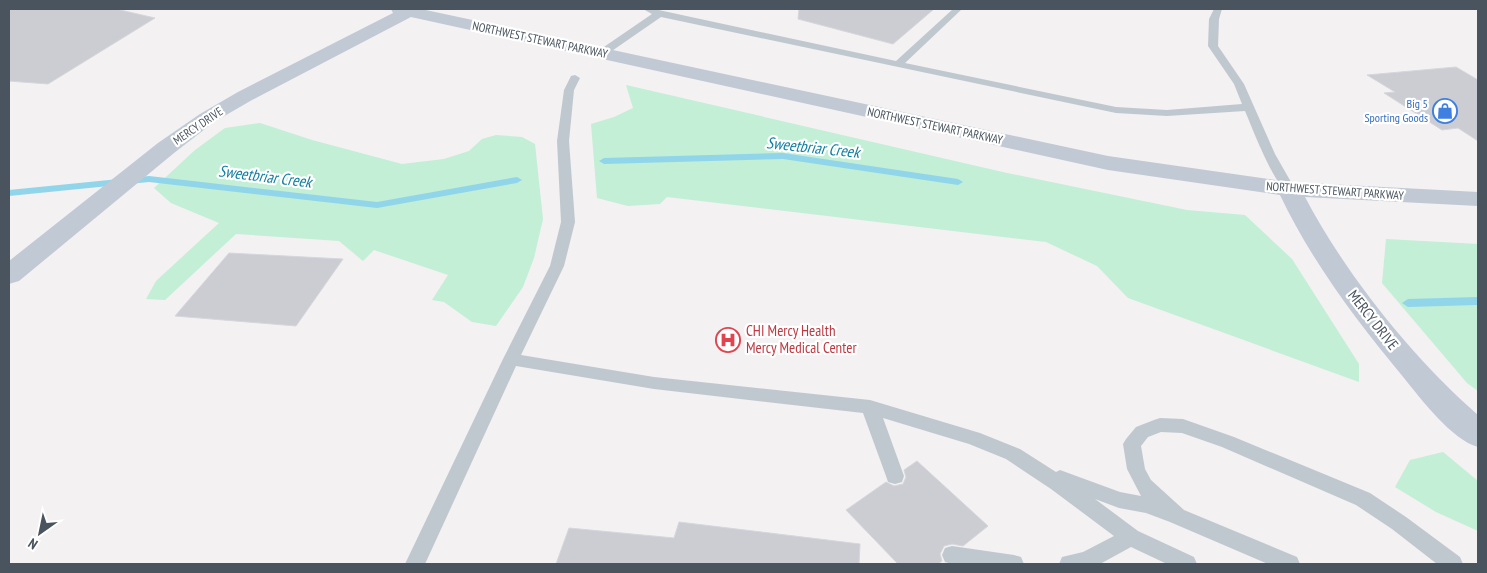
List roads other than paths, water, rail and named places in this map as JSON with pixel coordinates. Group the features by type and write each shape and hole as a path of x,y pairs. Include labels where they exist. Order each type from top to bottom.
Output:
{"main road":[{"name":"NORTHWEST STEWART PARKWAY","path":"404,10 1108,163 1289,189 1478,199"},
{"name":"MERCY DRIVE","path":"9,275 122,183 191,130 245,96 404,10"},
{"name":"MERCY DRIVE","path":"1289,189 1308,227 1338,274 1372,320 1438,398 1478,434"}],"lane":[{"path":"647,9 659,14 1116,110 1167,113 1249,107"},
{"path":"898,64 958,9"},
{"path":"1218,9 1214,19 1213,46 1239,84 1270,154 1289,189"},
{"path":"602,53 659,14"},
{"path":"415,564 510,359 557,266 568,222 564,141 569,90 575,78"},
{"path":"510,359 654,383 870,407 974,438 1013,454 1058,482 1131,537 1187,564"},
{"path":"870,407 895,476"},
{"path":"1177,516 1146,489 1134,466 1132,444 1142,432 1160,425 1182,426 1228,442 1363,499 1423,540 1453,564"},
{"path":"1036,469 1119,500 1177,516 1290,564"},
{"path":"1069,564 1086,561 1131,537"},
{"path":"952,555 1014,564"}],"waterway":[{"name":"Sweetbriar Creek","path":"604,161 783,156 958,182"},
{"name":"Sweetbriar Creek","path":"9,193 149,179 377,205 517,180"},
{"name":"Sweetbriar Creek","path":"1408,303 1478,301"}],"place":[{"name":"Big 5 Sporting Goods","path":"1445,111"},
{"name":"CHI Mercy Health Mercy Medical Center","path":"728,340"}]}
